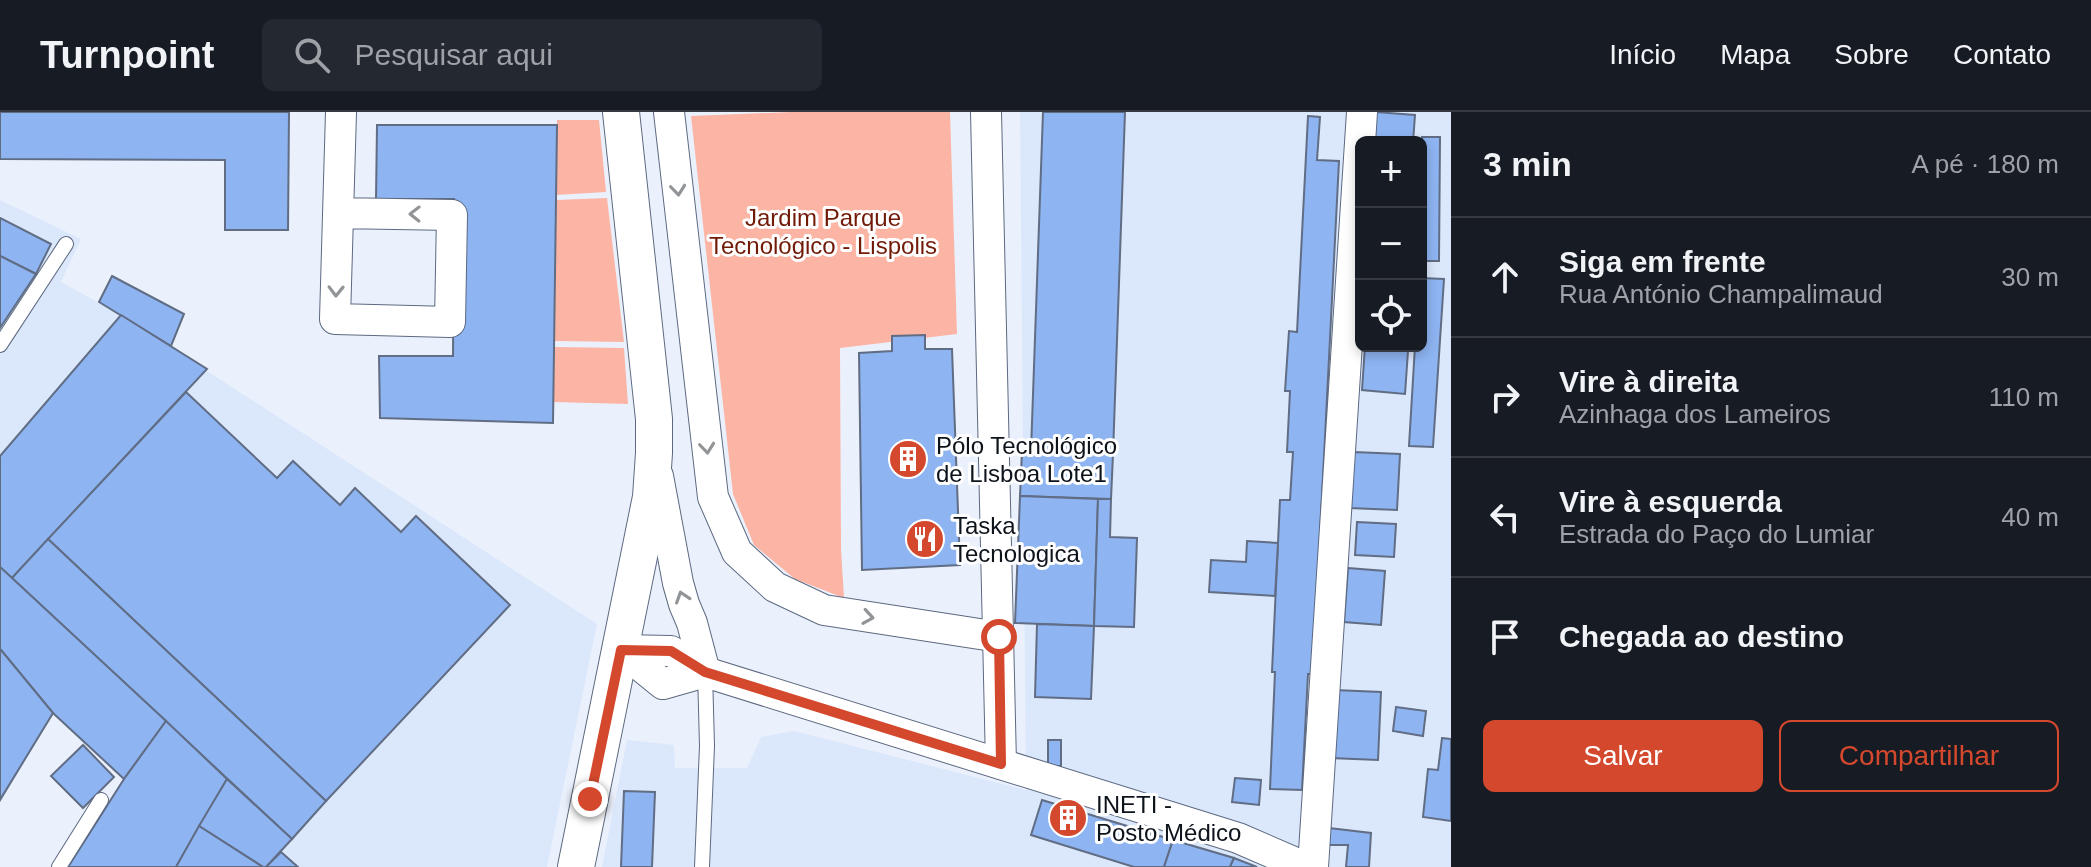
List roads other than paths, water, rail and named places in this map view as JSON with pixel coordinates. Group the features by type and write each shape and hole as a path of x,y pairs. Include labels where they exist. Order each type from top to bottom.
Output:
{"street":[{"path":"338,213 452,215 450,322 335,319 338,213 341,112"},
{"path":"576,867 651,497 654,453 654,419 621,112"},
{"path":"669,112 713,497 737,552 775,587 824,610 999,637"},
{"path":"986,112 1001,764"},
{"path":"1313,867 1362,112"},
{"path":"654,453 678,583 705,672"},
{"path":"621,650 663,684 705,672 1238,838 1305,867"}],"lane":[{"path":"0,345 66,244"},
{"path":"702,867 707,746 705,672"},
{"path":"59,867 101,800"}],"place":[{"name":"Pólo Tecnológico de Lisboa Lote1","path":"908,459"},
{"name":"Taska Tecnologica","path":"925,539"},
{"name":"INETI - Posto Médico","path":"1068,818"}],"park label":[{"name":"Jardim Parque Tecnológico - Lispolis","path":"823,231"}]}
